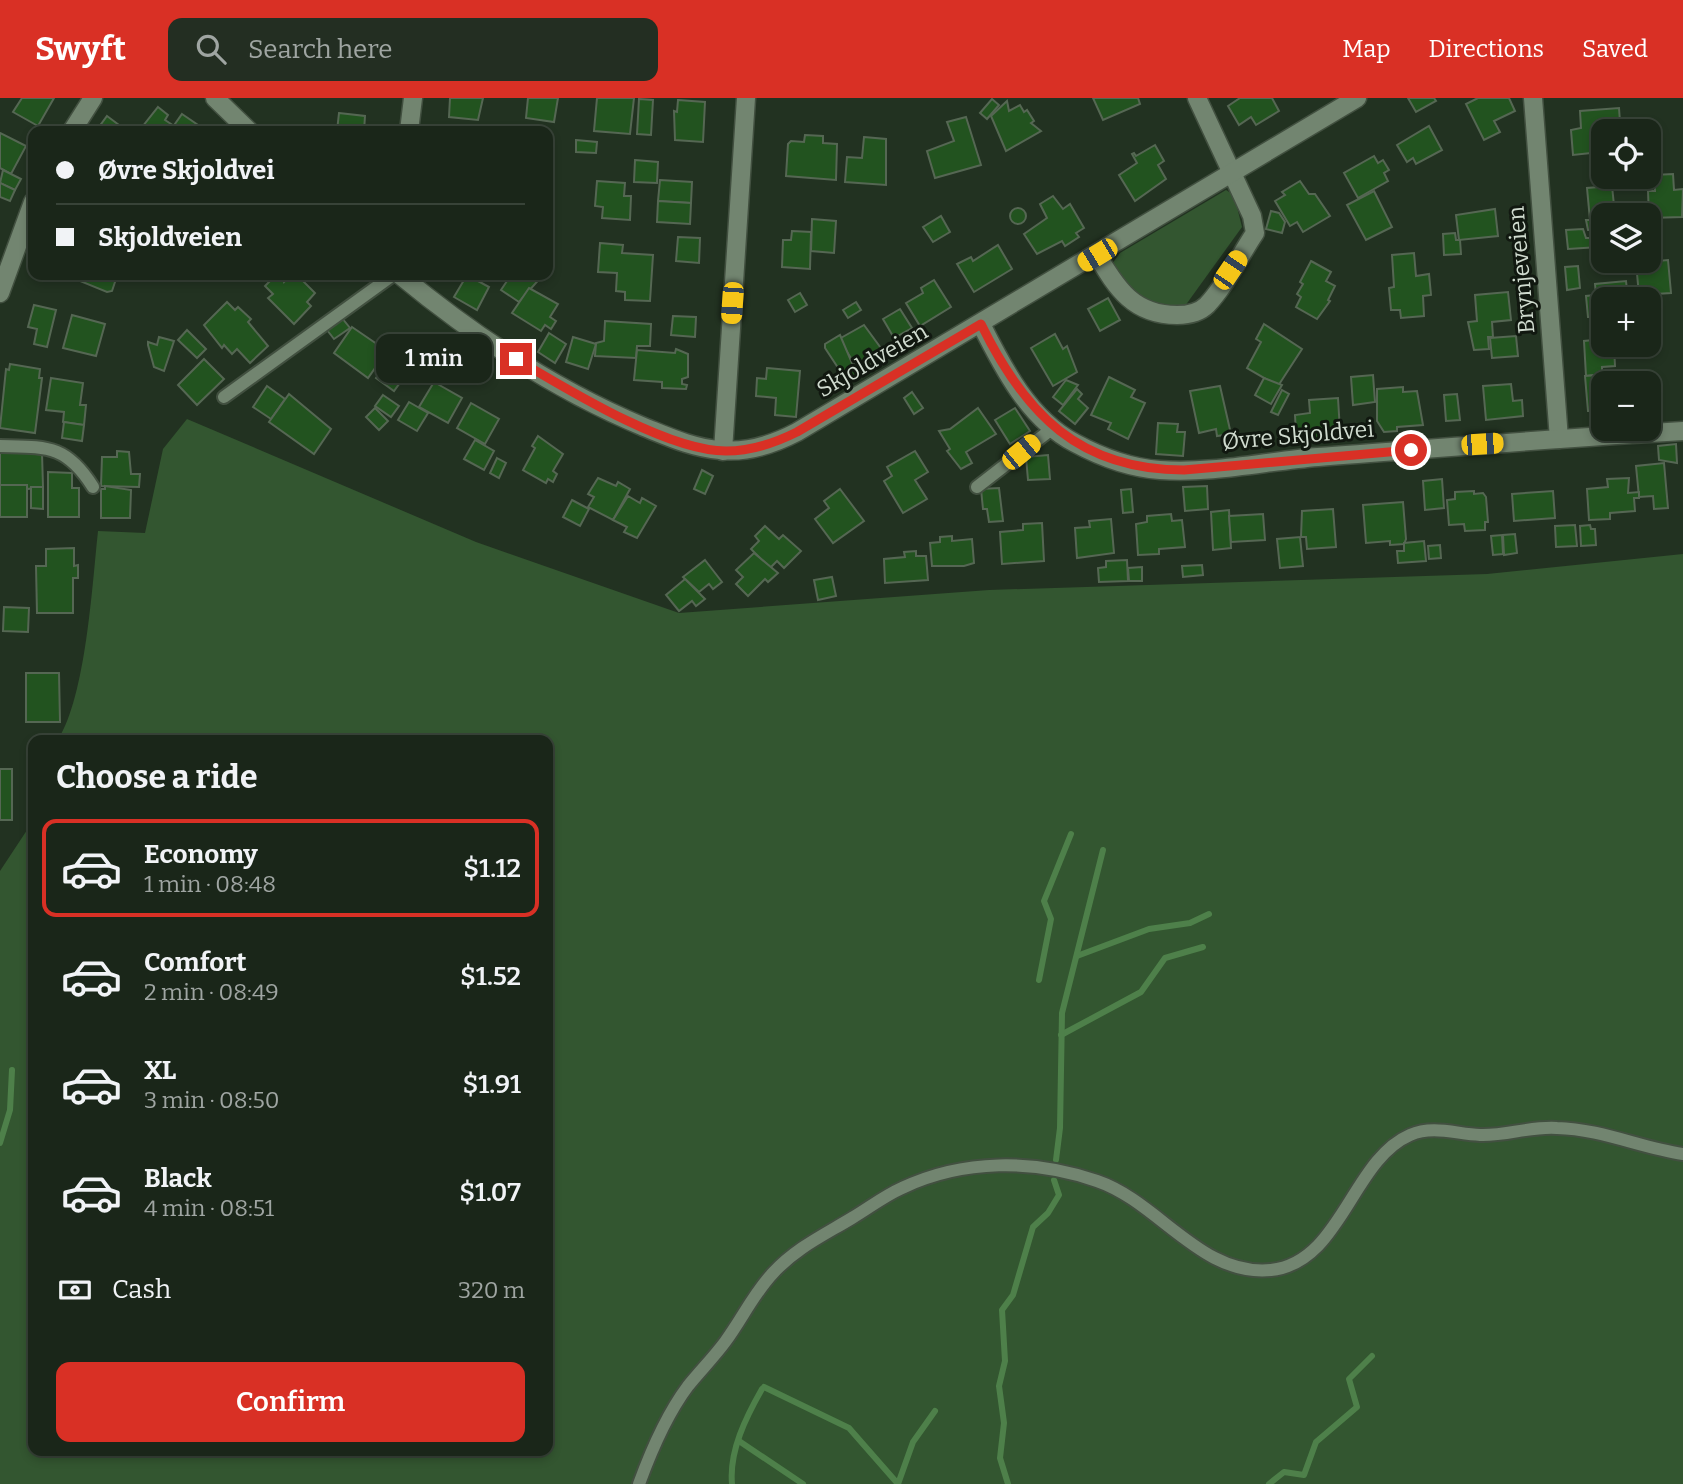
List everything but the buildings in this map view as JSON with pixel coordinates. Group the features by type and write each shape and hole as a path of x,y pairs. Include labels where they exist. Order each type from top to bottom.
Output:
{"street":[{"path":"75,126 93,98"},
{"path":"215,98 245,126"},
{"path":"410,126 413,98"},
{"path":"723,451 746,98"},
{"path":"1097,255 1115,286 1137,307 1165,315 1185,315 1199,311 1208,304 1255,233 1252,216 1197,98"},
{"name":"Skjoldveien","path":"406,280 486,341 594,404 685,443 723,451 745,449 782,440 1357,98"},
{"name":"Brynjeveien","path":"1533,98 1559,439"},
{"path":"0,293 28,216"},
{"name":"Øvre Skjoldvei","path":"981,324 1013,382 1036,412 1054,428 1074,443 1111,459 1161,470 1683,431"}],"lane":[{"path":"225,397 386,280"},
{"path":"977,487 1054,428"},
{"path":"0,446 51,447 75,463 93,487"},
{"path":"639,1484 675,1405 725,1342 771,1275 806,1243 919,1181 944,1173 994,1165 1028,1165 1100,1181 1152,1210 1197,1248 1222,1262 1238,1268 1267,1270 1290,1266 1315,1249 1386,1152 1407,1136 1420,1131 1500,1135 1556,1127 1611,1136 1683,1154"}],"green space":[{"path":"1226,190 1234,195 1242,227 1185,306 1160,308 1140,301 1131,294 1112,264 1120,253"},
{"path":"187,419 476,542 679,613 989,590 1487,574 1683,554 1683,1484 0,1484 0,871 28,829 28,1456 553,1456 553,735 60,735 68,720 81,669 98,531 145,533 163,449"}],"waterway":[{"path":"1039,980 1051,919 1044,901 1071,834"},
{"path":"1056,1160 1060,1128 1062,1013 1103,850"},
{"path":"1077,956 1149,929 1190,923 1209,914"},
{"path":"1061,1035 1141,992 1165,958 1203,947"},
{"path":"0,1143 10,1110 12,1070"},
{"path":"1008,1484 1000,1458 1004,1423 999,1386 1005,1361 1002,1310 1013,1295 1033,1227 1048,1213 1059,1195 1054,1180"},
{"path":"1269,1484 1284,1472 1304,1475 1316,1442 1357,1407 1349,1379 1372,1356"},
{"path":"764,1387 849,1428 898,1484 913,1442 935,1411"},
{"path":"732,1484 736,1447 762,1389"},
{"path":"739,1441 803,1484"}],"route":[{"path":"516,359 625,419 685,443 723,451 764,446 782,440 981,324 999,361 1036,412 1074,443 1116,461 1140,468 1184,470 1411,450"}]}
